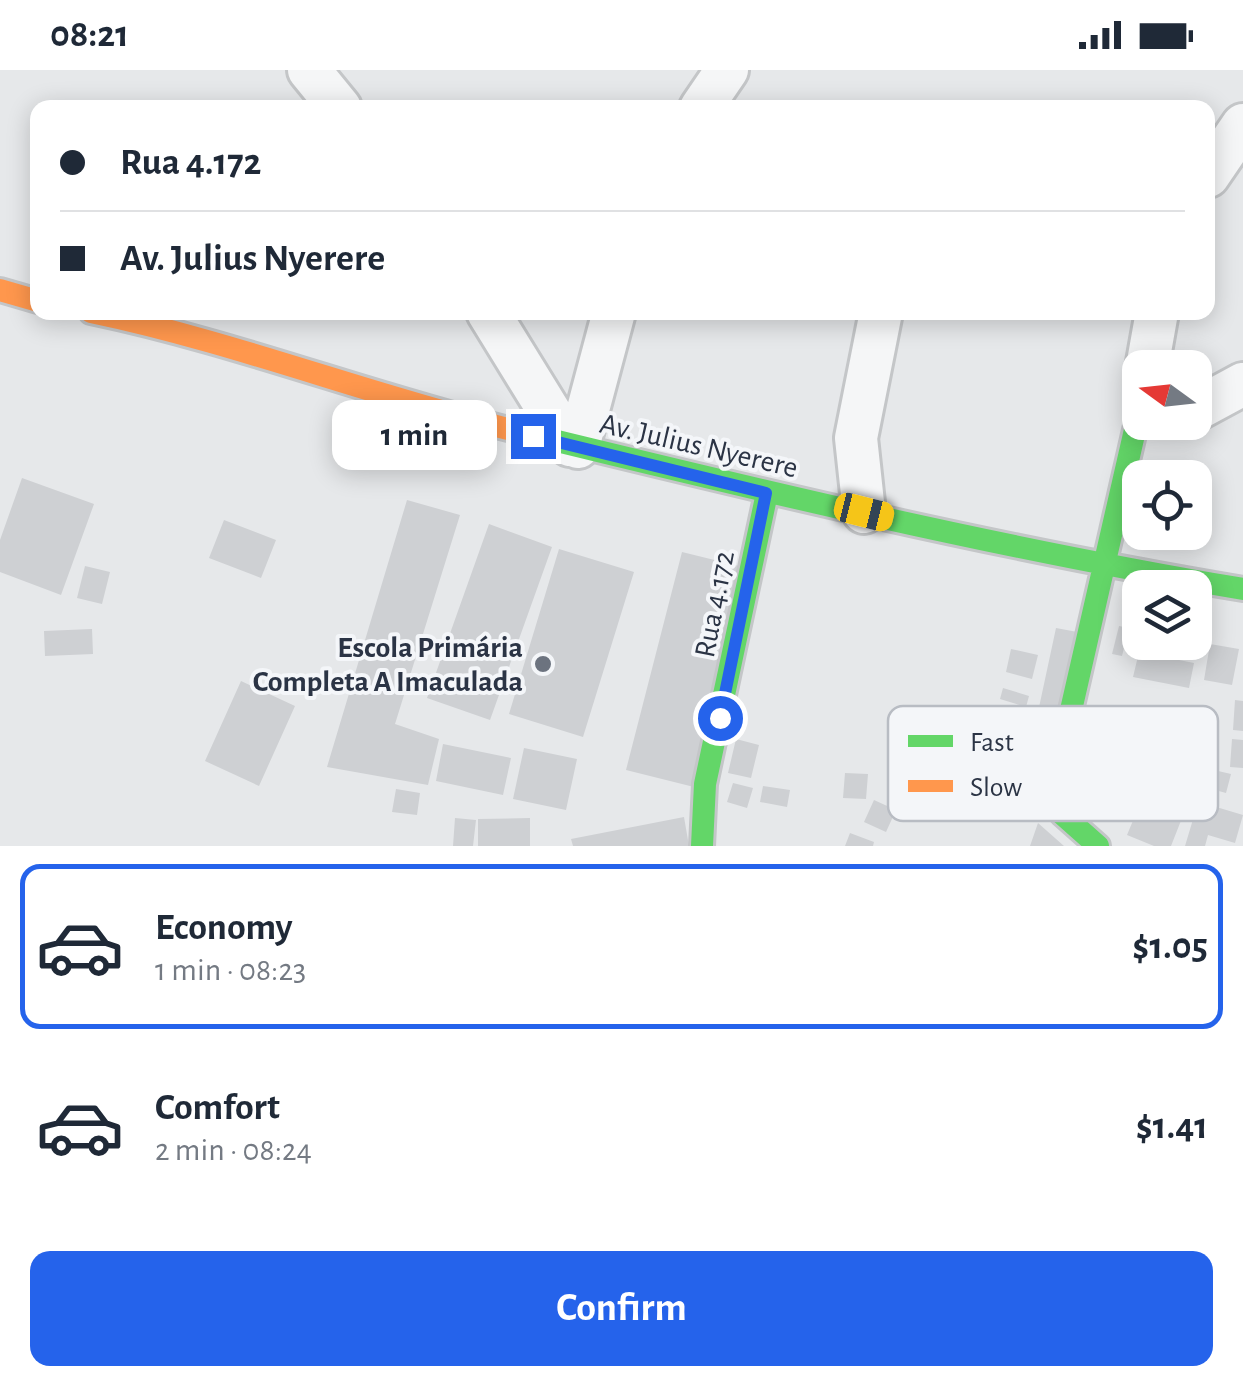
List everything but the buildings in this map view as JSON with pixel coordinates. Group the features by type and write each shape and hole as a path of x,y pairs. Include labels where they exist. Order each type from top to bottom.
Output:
{"main road":[{"path":"0,290 30,299"},
{"name":"Av. Julius Nyerere","path":"129,320 187,332 420,408 766,493 1107,566 1243,589"},
{"path":"1073,706 1143,440"},
{"name":"Rua 4.172","path":"702,846 705,784 766,493"},
{"path":"1069,821 1098,846"}],"street":[{"path":"310,70 334,100"},
{"path":"706,100 727,70"},
{"path":"1215,166 1243,125"},
{"path":"493,320 574,446"},
{"path":"574,446 612,320"},
{"path":"864,512 856,438 879,320"},
{"path":"1150,350 1156,320"},
{"path":"1212,401 1243,384"}],"traffic: fast":[{"path":"516,431 969,537 1243,589"},
{"path":"1072,706 1133,440"},
{"path":"702,846 705,784 767,493"},
{"path":"1070,821 1098,846"}],"traffic: slow":[{"path":"0,290 30,299"},
{"path":"127,320 516,431"}],"place":[{"name":"Escola Primária Completa A Imaculada","path":"543,664"}],"route":[{"path":"533,436 766,493 720,718"}]}
